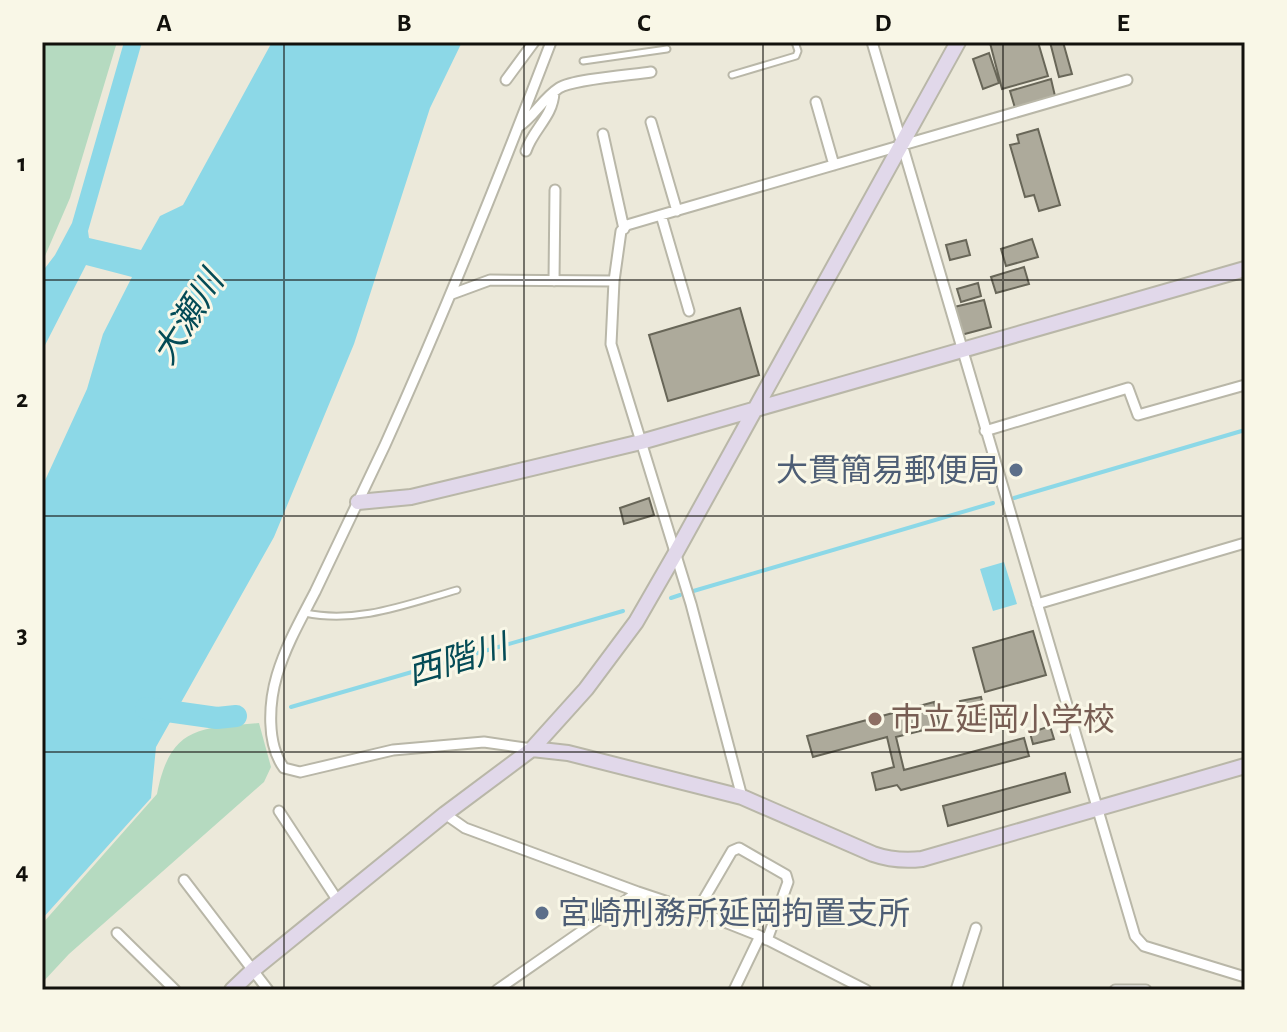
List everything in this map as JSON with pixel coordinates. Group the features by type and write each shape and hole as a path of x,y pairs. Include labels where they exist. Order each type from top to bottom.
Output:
{"street":[{"path":"506,80 534,42"},
{"path":"551,42 452,294 282,661 272,699 275,749 284,768 300,772 393,750 484,742 568,753 742,797 873,854 907,861 1245,766"},
{"path":"872,42 1135,936 1144,946 1245,977"},
{"path":"232,990 445,814 532,749 586,689 636,622 674,556 958,42"},
{"path":"518,127 531,119 562,86 651,72"},
{"path":"742,797 691,604 611,344 614,281 621,231 661,215 1127,80"},
{"path":"526,151 530,137 543,124 554,105 554,92"},
{"path":"816,102 834,165"},
{"path":"651,122 677,211"},
{"path":"603,134 624,229"},
{"path":"554,281 555,190"},
{"path":"661,215 689,311"},
{"path":"358,502 411,497 641,442 1245,269"},
{"path":"452,294 490,280 614,281"},
{"path":"985,431 1128,388 1138,415 1245,385"},
{"path":"1037,604 1245,543"},
{"path":"279,811 338,901"},
{"path":"445,814 465,828 697,911 763,938 866,990"},
{"path":"697,911 732,851 739,848 786,875 788,882 763,938 734,990"},
{"path":"184,880 268,990"},
{"path":"497,990 638,892"},
{"path":"956,990 976,928"},
{"path":"117,933 175,990"},
{"path":"1115,990 1146,990"}],"lane":[{"path":"644,42 646,52"},
{"path":"732,75 796,56 795,42"},
{"path":"583,61 667,49"},
{"path":"304,613 343,618 383,611 457,590"}],"green space":[{"path":"42,42 117,42 70,198 42,263"},
{"path":"259,723 271,767 264,782 69,954 42,983 42,924 157,794 170,755 179,743 203,730"}],"water":[{"name":"大瀬川","path":"124,42 142,42 88,231 89,238 141,250 160,216 183,205 272,42 462,42 430,108 354,344 274,537 156,747 151,798 42,919 42,487 87,389 103,334 132,277 86,265 42,351 42,272 72,223"},
{"path":"1004,562 1017,604 993,611 980,569"}],"building":[{"path":"1038,42 1048,76 1002,89 990,43"},
{"path":"1050,42 1063,42 1072,74 1059,77"},
{"path":"989,53 999,83 983,89 973,59"},
{"path":"1051,79 1055,96 1015,108 1010,91"},
{"path":"1038,129 1060,205 1039,211 1034,195 1025,197 1010,145 1019,143 1017,135"},
{"path":"1032,239 1038,257 1006,266 1001,249"},
{"path":"966,240 970,255 950,260 946,245"},
{"path":"1024,267 1029,284 996,293 991,277"},
{"path":"978,283 981,296 961,302 957,289"},
{"path":"984,300 991,327 961,335 954,307"},
{"path":"740,308 759,375 668,401 649,335"},
{"path":"649,498 654,515 624,524 620,508"},
{"path":"1033,631 1046,675 985,692 973,648"},
{"path":"981,697 987,723 966,727 960,701"},
{"path":"934,702 940,726 896,737 904,770 1024,738 1029,756 901,790 897,785 876,790 872,773 894,767 887,737 813,757 807,736"},
{"path":"1050,726 1054,739 1033,744 1030,733"},
{"path":"1065,773 1070,792 948,826 943,806"}],"waterway":[{"path":"1014,498 1245,430"},
{"path":"690,592 993,503"},
{"path":"671,598 680,595"},
{"name":"西階川","path":"291,707 623,611"},
{"name":"西階川","path":"146,708 217,718 236,716"}],"place":[{"name":"大貫簡易郵便局","path":"1016,470"},
{"name":"市立延岡小学校","path":"875,719"},
{"name":"宮崎刑務所延岡拘置支所","path":"542,913"}]}
